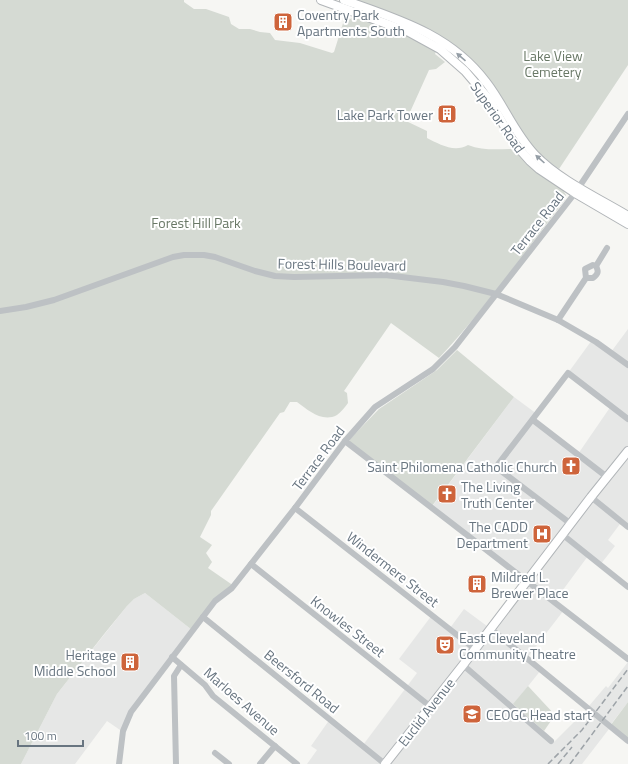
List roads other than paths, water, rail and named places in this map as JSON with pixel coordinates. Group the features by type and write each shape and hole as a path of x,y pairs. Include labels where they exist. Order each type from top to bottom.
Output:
{"main road":[{"name":"Superior Road","path":"321,0 409,32 424,39 477,78"},
{"name":"Superior Road","path":"344,0 420,28 455,52 477,78 535,155 577,190 627,218"},
{"name":"Euclid Avenue","path":"385,764 431,707 591,497 626,457"}],"street":[{"name":"Terrace Road","path":"119,764 123,732 128,717 135,705 215,601 232,588 345,441 375,407 427,373 456,347 577,190 628,114"},
{"path":"558,320 586,278 585,269 593,265 596,266 607,248"},
{"name":"Forest Hills Boulevard","path":"0,310 26,307 54,300 160,260 184,255 204,255 215,257 255,271 275,276 377,275 408,277 450,283 496,294 558,320 596,342 628,365"},
{"path":"571,524 496,467 568,373 628,419"},
{"path":"533,420 608,477"},
{"path":"345,441 628,659"},
{"path":"591,497 628,527"},
{"name":"Windermere Street","path":"295,508 475,648"},
{"path":"563,535 628,587"},
{"name":"Knowles Street","path":"251,564 431,707"},
{"name":"Beersford Road","path":"203,617 385,764"},
{"path":"491,629 628,741"},
{"name":"Marloes Avenue","path":"172,656 205,685 213,696 297,764"},
{"path":"176,764 174,676 181,665"},
{"path":"463,665 551,741"},
{"path":"163,668 174,676"},
{"path":"260,764 275,746"},
{"path":"215,753 228,764"}],"railway":[{"path":"548,764 582,730 628,669"},
{"path":"570,764 628,686"},
{"path":"558,764 572,747"}],"place":[{"name":"Coventry Park Apartments South","path":"283,22"},
{"name":"Lake Park Tower","path":"447,114"},
{"name":"Saint Philomena Catholic Church","path":"571,466"},
{"name":"The Living Truth Center","path":"447,494"},
{"name":"The CADD Department","path":"542,534"},
{"name":"Mildred L. Brewer Place","path":"477,584"},
{"name":"East Cleveland Community Theatre","path":"445,645"},
{"name":"Heritage Middle School","path":"130,662"},
{"name":"CEOGC Head start","path":"472,714"}],"park label":[{"name":"Lake View Cemetery","path":"553,64"},
{"name":"Forest Hill Park","path":"196,222"}]}
